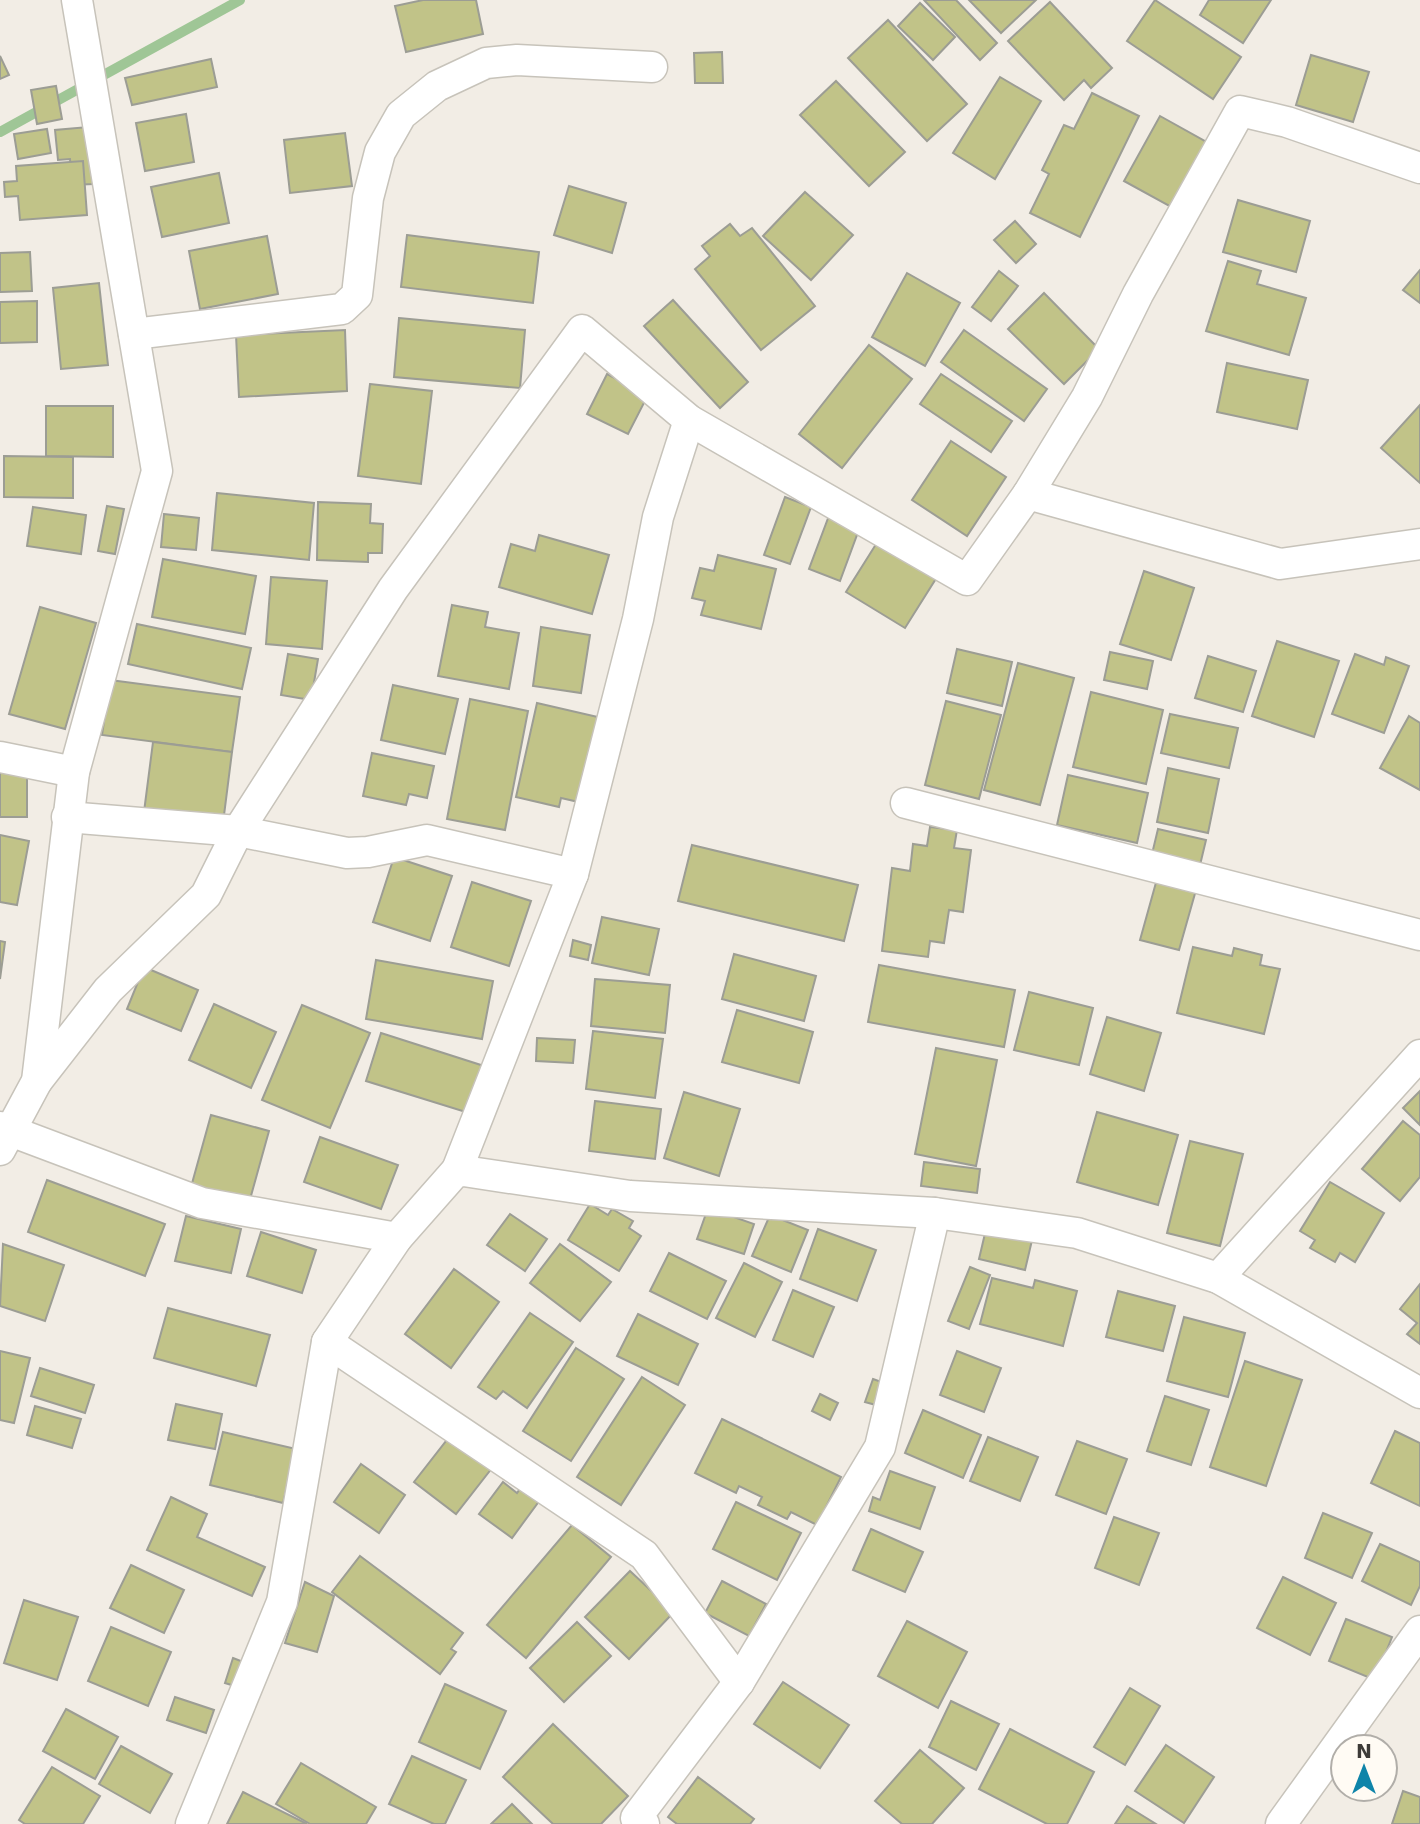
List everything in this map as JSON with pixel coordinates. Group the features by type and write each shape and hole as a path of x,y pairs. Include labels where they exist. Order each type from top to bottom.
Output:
{"street":[{"path":"37,1081 74,772 157,471 77,0"},
{"path":"134,334 342,309 357,295 368,198 380,152 401,115 436,86 486,63 517,60 652,67"},
{"path":"397,1238 202,1203 3,1136 37,1081 108,990 206,895 238,831 393,589 582,330 689,420 967,580 1028,494 1087,397 1138,294 1240,111 1287,122 1420,168"},
{"path":"191,1824 282,1602 327,1342 397,1238 457,1170 573,874 638,619 658,517 689,420"},
{"path":"1028,494 1280,564 1420,544"},
{"path":"0,757 74,772"},
{"path":"906,803 1420,935"},
{"path":"67,817 238,831 347,853 379,850 408,841 427,839 573,874"},
{"path":"1218,1278 1420,1055"},
{"path":"457,1170 630,1196 935,1213 1077,1233 1218,1278 1420,1393"},
{"path":"644,1824 636,1818 739,1682 880,1447 935,1213"},
{"path":"327,1342 644,1555 739,1682"},
{"path":"1281,1824 1420,1631"}],"building":[{"path":"423,0 476,0 483,34 406,52 395,6"},
{"path":"924,0 956,0 997,43 980,60"},
{"path":"969,0 1036,0 1001,33"},
{"path":"1155,0 1241,57 1213,99 1127,41"},
{"path":"1209,0 1271,0 1243,43 1200,15"},
{"path":"1050,2 1112,68 1091,88 1084,80 1064,100 1008,41"},
{"path":"920,3 955,37 933,60 898,26"},
{"path":"888,20 967,104 927,141 848,58"},
{"path":"722,52 723,83 695,83 694,53"},
{"path":"1311,55 1369,72 1353,122 1296,105"},
{"path":"0,56 9,75 0,79"},
{"path":"211,59 217,87 132,105 125,78"},
{"path":"1000,77 1041,101 995,179 953,153"},
{"path":"836,81 905,152 869,186 800,115"},
{"path":"56,86 62,119 37,124 31,90"},
{"path":"1092,93 1139,116 1080,237 1030,213 1049,174 1042,170 1064,125 1074,129"},
{"path":"186,114 194,162 145,171 136,123"},
{"path":"1160,116 1210,144 1173,208 1124,181"},
{"path":"88,127 93,184 72,185 70,159 58,160 55,130"},
{"path":"47,129 51,153 18,159 14,134"},
{"path":"345,133 352,186 290,193 284,140"},
{"path":"83,161 87,215 20,220 18,196 5,197 4,182 17,181 16,166"},
{"path":"219,173 229,223 162,237 151,187"},
{"path":"569,186 626,203 612,253 554,235"},
{"path":"805,192 853,235 811,280 763,236"},
{"path":"1238,200 1310,221 1296,272 1223,252"},
{"path":"1015,221 1036,244 1016,263 994,240"},
{"path":"730,224 740,236 752,228 815,306 761,350 695,269 710,256 702,246"},
{"path":"407,235 539,252 533,303 401,287"},
{"path":"267,236 278,294 200,309 189,251"},
{"path":"30,252 32,291 0,292 0,253"},
{"path":"1228,261 1261,271 1257,284 1306,298 1289,355 1206,331"},
{"path":"1420,270 1420,303 1403,290"},
{"path":"999,271 1018,286 991,321 972,307"},
{"path":"907,273 960,303 925,366 872,337"},
{"path":"99,283 108,365 61,369 53,288"},
{"path":"1044,293 1099,349 1064,384 1008,329"},
{"path":"673,300 748,382 720,408 644,326"},
{"path":"37,301 37,342 0,343 0,302"},
{"path":"399,318 525,330 520,388 394,377"},
{"path":"345,330 347,391 239,397 236,335"},
{"path":"964,330 1047,389 1024,421 941,362"},
{"path":"869,345 912,379 842,468 799,434"},
{"path":"1227,363 1308,380 1297,429 1217,412"},
{"path":"607,374 648,395 628,434 587,414"},
{"path":"941,374 1012,421 991,452 920,404"},
{"path":"370,384 432,391 421,484 358,476"},
{"path":"1420,405 1420,483 1381,448"},
{"path":"46,406 113,406 113,457 46,456"},
{"path":"951,441 1006,477 967,536 912,500"},
{"path":"4,456 73,457 73,498 4,497"},
{"path":"217,493 314,503 309,560 212,550"},
{"path":"785,497 811,507 790,564 764,555"},
{"path":"318,502 371,504 370,523 383,524 382,553 368,553 368,562 317,560"},
{"path":"107,506 124,509 115,554 98,551"},
{"path":"33,507 86,515 81,554 27,546"},
{"path":"830,513 861,524 840,581 809,569"},
{"path":"164,514 199,518 196,550 161,547"},
{"path":"539,535 609,555 592,614 499,587 511,544 535,551"},
{"path":"878,541 937,577 905,628 846,592"},
{"path":"718,555 776,569 761,629 701,615 705,601 692,598 700,568 714,571"},
{"path":"163,559 256,576 245,634 152,617"},
{"path":"1144,571 1194,588 1171,660 1120,644"},
{"path":"271,577 327,581 322,649 266,644"},
{"path":"452,605 488,612 485,627 519,633 509,689 438,676"},
{"path":"40,607 96,623 65,729 9,714"},
{"path":"137,624 251,648 242,689 128,664"},
{"path":"541,627 590,635 581,693 533,686"},
{"path":"1277,641 1339,661 1314,737 1252,716"},
{"path":"957,649 1012,662 1002,706 947,693"},
{"path":"1110,652 1153,661 1147,689 1104,680"},
{"path":"288,654 318,659 311,700 281,695"},
{"path":"1355,654 1384,665 1386,657 1409,666 1384,733 1332,714"},
{"path":"1208,656 1256,671 1243,712 1195,698"},
{"path":"1018,663 1074,678 1040,805 984,790"},
{"path":"110,680 240,697 232,752 102,735"},
{"path":"393,685 458,699 445,754 381,740"},
{"path":"1091,692 1163,710 1146,784 1073,767"},
{"path":"470,699 528,711 505,830 447,819"},
{"path":"946,701 1001,715 979,799 925,785"},
{"path":"537,703 602,718 583,803 561,798 559,807 516,797"},
{"path":"1170,714 1238,728 1229,768 1161,753"},
{"path":"1409,716 1420,723 1420,790 1380,768"},
{"path":"153,742 232,752 223,823 144,812"},
{"path":"372,753 434,766 427,798 409,794 406,805 363,796"},
{"path":"1168,768 1219,779 1208,833 1157,822"},
{"path":"0,772 27,773 27,817 0,817"},
{"path":"1068,775 1148,793 1137,843 1057,825"},
{"path":"930,827 957,830 954,848 971,850 963,912 949,910 944,943 930,941 928,957 882,951 892,868 910,871 913,844 927,846"},
{"path":"1158,829 1206,840 1200,865 1152,854"},
{"path":"0,835 29,841 17,905 0,902"},
{"path":"692,845 858,885 844,941 678,901"},
{"path":"394,857 452,876 430,941 373,922"},
{"path":"1157,879 1196,890 1179,950 1140,940"},
{"path":"472,882 531,901 509,966 451,947"},
{"path":"602,917 659,929 649,975 592,963"},
{"path":"573,940 591,945 588,960 570,956"},
{"path":"0,941 5,942 0,979"},
{"path":"1193,947 1232,956 1234,948 1262,955 1260,965 1280,969 1264,1034 1177,1013"},
{"path":"734,954 816,976 804,1021 722,999"},
{"path":"376,960 493,981 482,1039 366,1019"},
{"path":"879,965 1015,990 1004,1047 868,1022"},
{"path":"144,967 198,990 181,1031 127,1009"},
{"path":"595,979 670,985 665,1033 591,1026"},
{"path":"1029,992 1093,1008 1079,1065 1014,1050"},
{"path":"214,1004 276,1032 251,1088 189,1060"},
{"path":"302,1005 370,1033 330,1128 262,1100"},
{"path":"737,1010 813,1032 799,1083 722,1062"},
{"path":"1107,1017 1161,1033 1144,1091 1090,1074"},
{"path":"593,1031 663,1039 655,1098 586,1089"},
{"path":"381,1033 484,1066 469,1113 366,1081"},
{"path":"537,1038 575,1040 573,1063 536,1061"},
{"path":"936,1048 997,1060 976,1166 915,1154"},
{"path":"1420,1091 1420,1125 1403,1108"},
{"path":"684,1092 740,1109 719,1176 664,1158"},
{"path":"595,1101 661,1109 655,1159 589,1151"},
{"path":"1097,1112 1178,1135 1158,1205 1077,1182"},
{"path":"211,1115 269,1131 249,1203 191,1187"},
{"path":"1403,1121 1420,1135 1420,1177 1400,1201 1362,1169"},
{"path":"320,1137 398,1165 381,1209 304,1182"},
{"path":"1190,1141 1243,1154 1220,1246 1167,1233"},
{"path":"924,1162 980,1169 977,1193 921,1186"},
{"path":"47,1180 165,1224 145,1276 28,1232"},
{"path":"1330,1182 1384,1213 1355,1262 1340,1253 1335,1262 1310,1248 1315,1240 1300,1231"},
{"path":"590,1204 608,1215 612,1209 633,1221 629,1228 641,1236 619,1271 568,1240"},
{"path":"708,1208 754,1224 744,1254 697,1239"},
{"path":"510,1214 547,1239 525,1271 487,1245"},
{"path":"770,1215 808,1230 791,1272 752,1256"},
{"path":"186,1216 241,1229 231,1273 175,1261"},
{"path":"987,1225 1033,1236 1025,1270 979,1259"},
{"path":"818,1229 876,1250 857,1301 800,1279"},
{"path":"261,1232 316,1250 302,1293 247,1276"},
{"path":"3,1244 64,1265 45,1321 0,1306"},
{"path":"560,1244 611,1282 580,1321 530,1283"},
{"path":"669,1253 726,1281 707,1319 650,1291"},
{"path":"744,1263 782,1282 755,1337 716,1318"},
{"path":"970,1267 990,1275 969,1329 948,1321"},
{"path":"454,1269 499,1302 451,1368 405,1334"},
{"path":"992,1278 1033,1288 1035,1280 1077,1291 1063,1346 980,1324"},
{"path":"1420,1284 1420,1344 1407,1334 1417,1323 1400,1309"},
{"path":"793,1290 834,1307 813,1357 773,1340"},
{"path":"1118,1291 1175,1306 1163,1351 1106,1337"},
{"path":"168,1308 270,1335 256,1386 154,1358"},
{"path":"530,1313 573,1342 527,1408 503,1391 496,1399 478,1387"},
{"path":"638,1314 698,1344 678,1385 617,1356"},
{"path":"1184,1317 1245,1333 1228,1397 1167,1381"},
{"path":"576,1348 624,1379 571,1461 523,1431"},
{"path":"0,1351 30,1358 14,1423 0,1420"},
{"path":"957,1351 1001,1368 984,1412 940,1395"},
{"path":"1245,1361 1302,1380 1266,1486 1210,1467"},
{"path":"40,1368 94,1385 85,1413 31,1396"},
{"path":"642,1377 685,1405 621,1505 577,1477"},
{"path":"873,1379 890,1385 883,1407 865,1402"},
{"path":"820,1394 838,1403 830,1420 812,1411"},
{"path":"1165,1396 1209,1410 1191,1465 1147,1451"},
{"path":"176,1404 222,1414 215,1449 168,1440"},
{"path":"35,1406 81,1419 72,1448 27,1435"},
{"path":"923,1410 981,1435 963,1478 905,1453"},
{"path":"722,1419 841,1477 817,1525 791,1512 787,1519 758,1505 762,1497 739,1486 736,1493 695,1473"},
{"path":"1395,1431 1420,1443 1420,1506 1371,1483"},
{"path":"223,1432 296,1449 283,1503 210,1485"},
{"path":"450,1436 492,1468 456,1514 414,1482"},
{"path":"988,1437 1038,1457 1020,1501 970,1481"},
{"path":"1077,1441 1127,1459 1106,1514 1056,1495"},
{"path":"361,1464 405,1495 379,1533 334,1502"},
{"path":"890,1471 935,1487 920,1529 869,1511 873,1497 880,1500"},
{"path":"503,1482 517,1493 522,1486 540,1500 512,1538 479,1514"},
{"path":"171,1497 207,1514 197,1537 265,1567 252,1596 147,1550"},
{"path":"736,1502 801,1533 777,1580 713,1549"},
{"path":"1323,1513 1372,1533 1352,1578 1305,1558"},
{"path":"1114,1517 1159,1533 1139,1585 1095,1568"},
{"path":"572,1525 611,1557 526,1658 487,1625"},
{"path":"871,1529 923,1552 905,1592 853,1570"},
{"path":"1380,1544 1420,1562 1420,1586 1411,1605 1362,1581"},
{"path":"360,1556 463,1633 451,1649 456,1652 440,1674 332,1592"},
{"path":"131,1565 184,1590 164,1633 110,1608"},
{"path":"630,1571 674,1612 629,1659 585,1617"},
{"path":"1283,1577 1336,1603 1310,1655 1257,1628"},
{"path":"722,1581 766,1604 749,1636 705,1613"},
{"path":"305,1582 334,1596 317,1652 285,1643"},
{"path":"24,1600 78,1617 57,1680 4,1663"},
{"path":"1346,1619 1392,1637 1375,1680 1329,1661"},
{"path":"907,1621 967,1652 938,1708 878,1676"},
{"path":"577,1622 611,1656 564,1702 530,1668"},
{"path":"111,1627 171,1652 148,1706 88,1681"},
{"path":"233,1658 246,1663 238,1687 225,1683"},
{"path":"783,1682 849,1725 820,1768 754,1724"},
{"path":"445,1684 506,1711 480,1769 419,1742"},
{"path":"1130,1688 1160,1706 1125,1765 1094,1747"},
{"path":"175,1697 214,1710 206,1733 167,1720"},
{"path":"951,1701 999,1724 976,1770 929,1747"},
{"path":"66,1709 118,1737 95,1779 43,1751"},
{"path":"553,1724 628,1796 601,1824 553,1824 503,1777"},
{"path":"1010,1729 1094,1772 1067,1824 1047,1824 979,1789"},
{"path":"1166,1745 1214,1777 1184,1823 1135,1791"},
{"path":"121,1746 172,1774 150,1813 99,1784"},
{"path":"920,1750 964,1788 932,1824 902,1824 875,1801"},
{"path":"412,1756 466,1780 445,1824 434,1824 389,1804"},
{"path":"301,1763 376,1807 366,1824 310,1824 276,1804"},
{"path":"52,1767 100,1796 83,1824 25,1824 19,1820"},
{"path":"698,1777 754,1819 750,1824 677,1824 668,1817"},
{"path":"1403,1791 1420,1797 1420,1824 1392,1824"},
{"path":"243,1792 307,1824 227,1824"},
{"path":"512,1804 532,1824 491,1824"},
{"path":"1127,1806 1156,1824 1115,1824"}],"waterway":[{"path":"0,132 240,0"}]}
